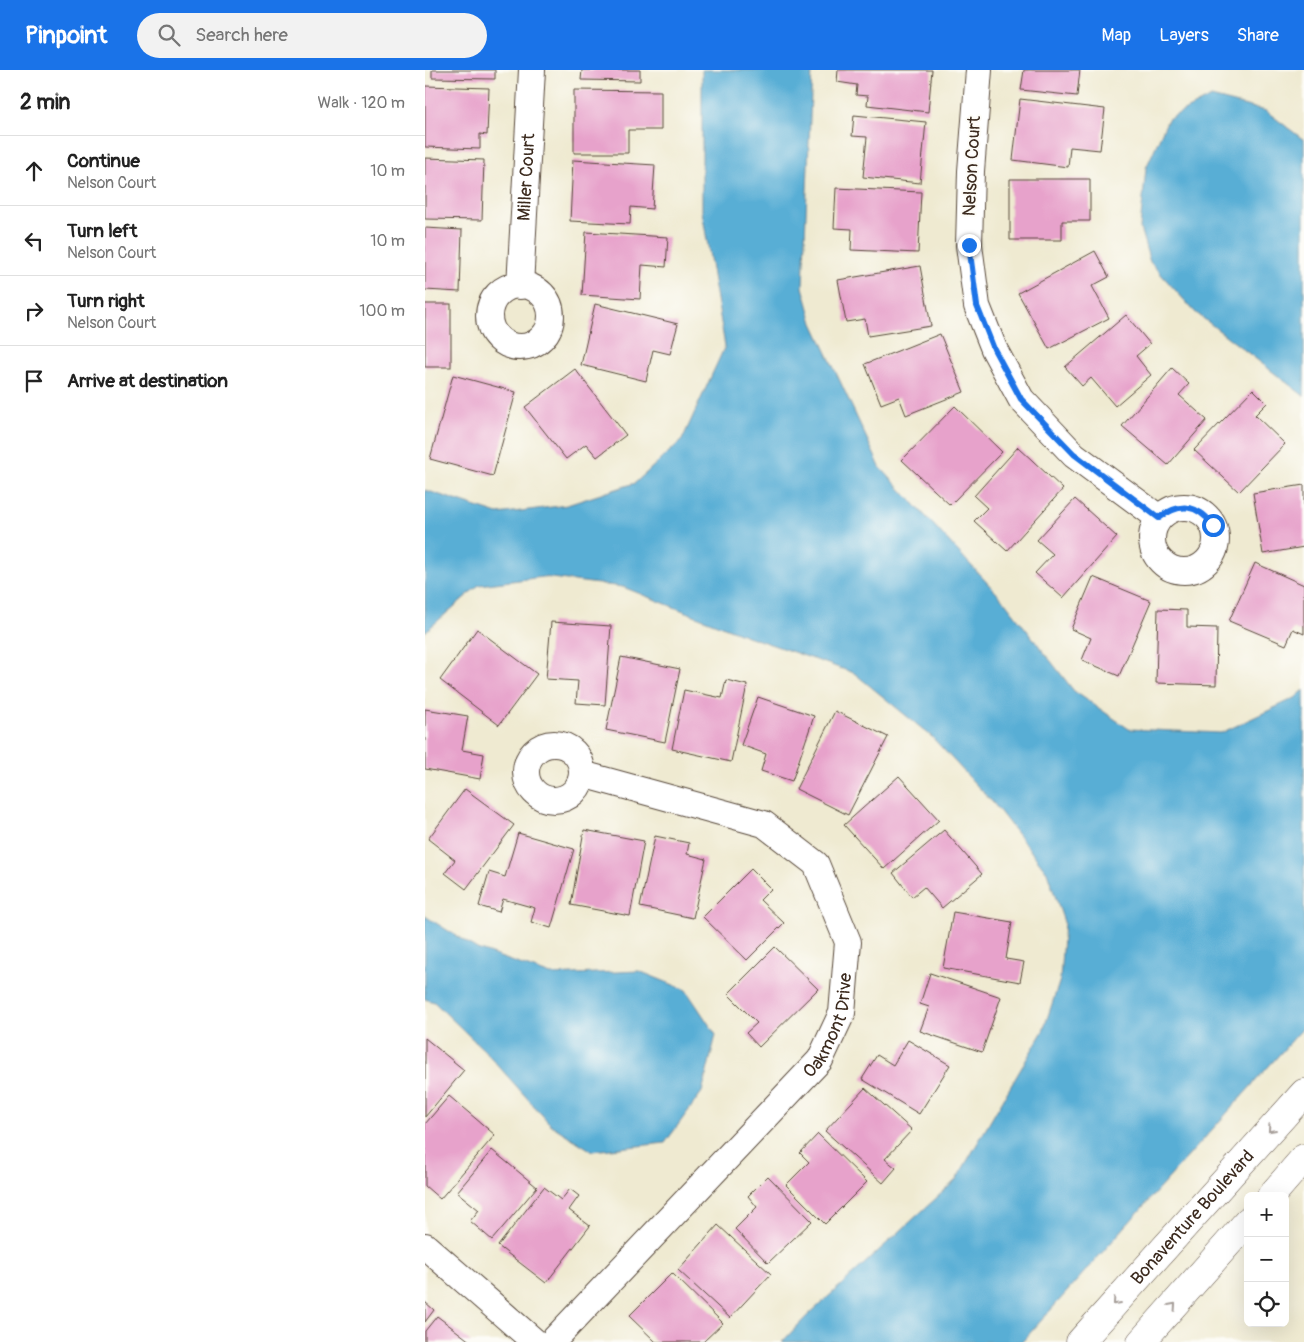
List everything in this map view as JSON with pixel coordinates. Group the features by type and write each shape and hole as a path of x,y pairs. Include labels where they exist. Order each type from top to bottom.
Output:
{"main road":[{"name":"Bonaventure Boulevard","path":"1080,1342 1304,1093"},
{"path":"1274,1192 1304,1158"},
{"path":"1141,1342 1244,1226"}],"street":[{"name":"Miller Court","path":"520,286 532,70"},
{"name":"Nelson Court","path":"979,70 971,171 969,245 977,306 994,349 1021,399 1074,454 1159,518"},
{"name":"Oakmont Drive","path":"552,1342 820,1060 842,1013 848,942 816,864 764,824 582,774"},
{"path":"425,1246 535,1342"}],"water":[{"path":"702,70 812,70 803,287 813,323 880,467 1005,602 1074,691 1129,729 1221,733 1295,698 1304,690 1304,1027 1022,1342 782,1342 806,1317 956,1180 1043,1031 1060,980 1064,922 1047,872 994,804 931,736 854,673 747,636 623,587 543,577 479,585 425,632 425,490 498,514 567,505 635,483 682,440 725,346 702,211"},
{"path":"1211,97 1266,111 1304,140 1304,396 1195,312 1150,262 1140,228 1146,168 1168,119"},
{"path":"425,916 477,949 551,975 639,971 686,990 716,1035 702,1092 665,1143 592,1151 551,1125 485,1051 434,1002 425,999"}],"building":[{"path":"432,70 495,70 495,79 432,78"},
{"path":"582,70 640,70 640,81 581,80"},
{"path":"838,70 932,70 928,112 867,105 868,96 856,95 857,85 837,82"},
{"path":"1024,70 1080,70 1077,96 1021,90"},
{"path":"425,86 489,88 487,135 480,134 480,149 425,147"},
{"path":"574,90 661,91 661,130 628,130 628,153 574,153"},
{"path":"1020,99 1105,109 1100,150 1070,147 1068,167 1013,160"},
{"path":"854,115 926,122 920,183 863,177 867,137 852,136"},
{"path":"425,158 484,160 482,220 425,219"},
{"path":"573,160 655,165 652,209 631,207 630,224 570,221"},
{"path":"1010,179 1090,179 1090,221 1062,221 1062,240 1010,240"},
{"path":"836,188 921,192 918,253 851,250 852,229 834,228"},
{"path":"425,228 462,230 460,292 425,290"},
{"path":"586,232 668,237 666,267 642,265 640,299 582,295"},
{"path":"1095,251 1109,277 1092,286 1109,318 1049,349 1018,293"},
{"path":"920,266 931,326 868,336 865,319 846,322 838,280"},
{"path":"425,304 451,304 451,367 425,367"},
{"path":"595,304 678,324 670,354 653,350 646,381 581,365"},
{"path":"1126,315 1150,344 1136,356 1151,375 1115,406 1091,378 1082,386 1065,367"},
{"path":"940,334 964,392 906,415 899,397 881,404 865,364"},
{"path":"1172,368 1189,384 1179,395 1207,420 1168,465 1122,426"},
{"path":"575,369 626,435 597,457 586,444 566,459 525,407"},
{"path":"453,375 516,392 493,476 430,459"},
{"path":"1253,389 1267,403 1255,415 1285,444 1239,492 1194,450"},
{"path":"955,406 1002,452 950,505 902,460"},
{"path":"1018,447 1063,489 1007,551 974,521 987,508 974,496"},
{"path":"1304,485 1304,547 1263,554 1253,493"},
{"path":"1075,499 1117,537 1063,598 1035,573 1053,554 1037,540"},
{"path":"1255,563 1304,585 1304,634 1293,629 1286,645 1229,621"},
{"path":"1093,577 1151,601 1119,676 1082,660 1091,638 1071,629"},
{"path":"1158,609 1187,610 1187,627 1217,628 1216,685 1156,683"},
{"path":"551,622 611,626 605,705 576,703 578,681 546,679"},
{"path":"477,629 537,674 499,725 440,680"},
{"path":"621,657 680,669 665,742 606,730"},
{"path":"726,680 747,685 731,762 672,749 684,690 722,698"},
{"path":"758,697 814,716 792,781 761,771 766,754 741,745"},
{"path":"425,709 468,716 462,750 484,754 480,779 425,769"},
{"path":"835,711 888,737 848,815 796,789"},
{"path":"899,776 939,820 884,869 844,825"},
{"path":"465,789 514,825 466,889 445,873 455,860 428,839"},
{"path":"584,830 644,841 630,916 571,905"},
{"path":"944,830 982,874 942,908 924,887 912,897 893,873"},
{"path":"518,833 574,849 551,928 531,922 535,908 503,899 499,912 479,906 489,872 505,877"},
{"path":"655,836 689,843 687,854 706,859 693,918 640,907"},
{"path":"751,869 771,889 760,900 784,923 747,960 703,917"},
{"path":"953,912 1012,922 1006,959 1024,962 1020,982 943,968"},
{"path":"775,947 818,989 759,1047 746,1033 757,1023 728,994"},
{"path":"930,973 1001,997 982,1052 920,1031 929,1007 920,1004"},
{"path":"425,1038 464,1070 425,1117"},
{"path":"908,1040 950,1065 919,1114 862,1079 877,1055 893,1065"},
{"path":"865,1088 912,1130 885,1159 896,1168 883,1183 825,1131"},
{"path":"449,1096 495,1135 440,1199 425,1186 425,1124"},
{"path":"818,1134 867,1182 825,1224 786,1185 809,1162 800,1153"},
{"path":"492,1150 537,1187 492,1240 470,1221 479,1210 457,1192"},
{"path":"768,1176 812,1221 768,1263 735,1229 757,1207 748,1196"},
{"path":"544,1187 561,1200 570,1189 579,1196 569,1210 590,1226 546,1283 498,1246"},
{"path":"718,1225 771,1274 730,1318 678,1270"},
{"path":"672,1273 723,1323 703,1342 656,1342 629,1316"},
{"path":"425,1302 434,1310 425,1322"},
{"path":"437,1316 471,1342 425,1342 425,1331"}],"route":[{"path":"969,245 977,306 994,349 1021,399 1074,454 1159,518 1169,511 1181,507 1194,509 1205,515 1213,525"}]}
